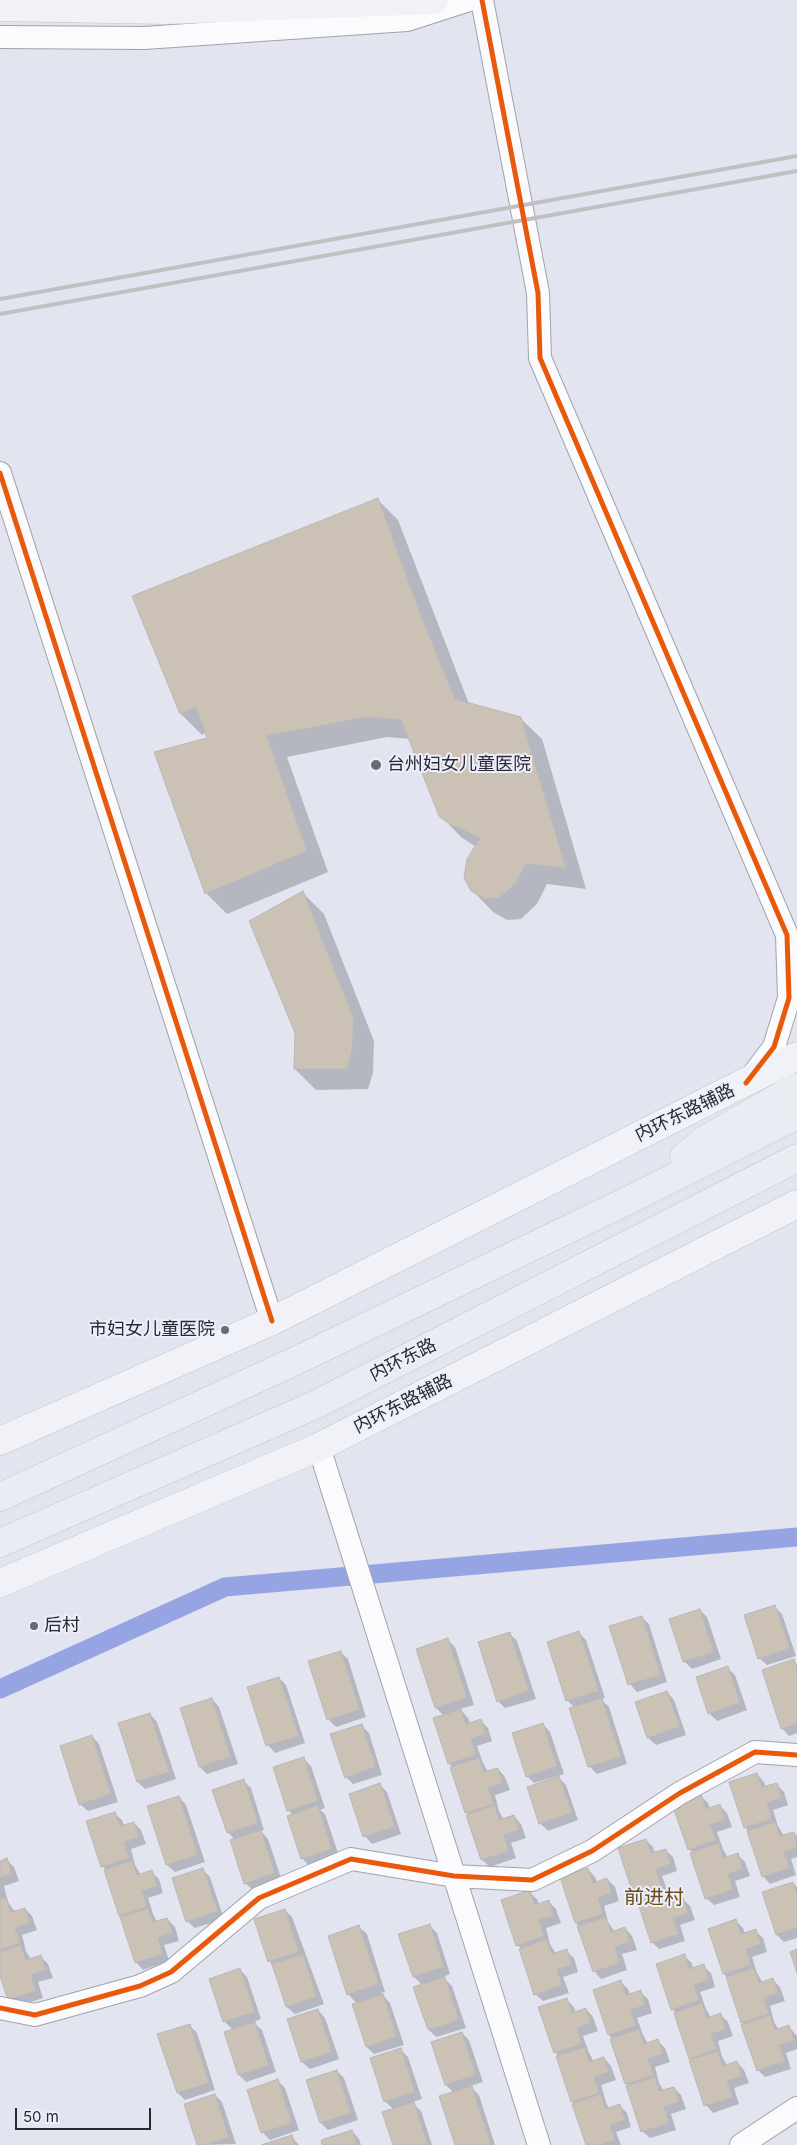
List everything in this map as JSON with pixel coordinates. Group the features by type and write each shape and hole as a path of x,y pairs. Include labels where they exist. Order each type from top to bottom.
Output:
{"highway":[{"path":"633,1198 703,1141 797,1087"},
{"path":"8,1493 291,1364 633,1198 797,1114"},
{"name":"内环东路","path":"0,1543 317,1404 796,1158"}],"main road":[{"path":"0,7 166,10 434,0"},
{"name":"内环东路辅路","path":"0,1441 272,1321 797,1056"},
{"name":"内环东路辅路","path":"0,1584 319,1447 797,1204"}],"street":[{"path":"0,37 144,38 407,20 469,0"},
{"path":"482,0 538,293 540,358 792,939 789,998 774,1048 746,1083"},
{"path":"0,473 272,1321"},
{"path":"319,1447 539,2145"},
{"path":"0,2008 35,2014 140,1986 171,1972 259,1898 351,1859 454,1876 532,1880 592,1851 680,1793 755,1752 797,1755"},
{"path":"741,2145 797,2108"}],"building":[{"path":"378,498 422,618 455,699 521,717 566,868 526,864 516,883 499,898 485,899 471,891 464,878 467,859 480,838 448,823 439,816 401,720 366,717 267,736 307,851 205,894 154,752 207,738 196,707 180,714 132,596"},
{"path":"303,891 354,1019 352,1051 347,1069 294,1069 295,1033 249,921"},
{"path":"775,1605 790,1648 758,1659 744,1615"},
{"path":"700,1609 714,1652 683,1662 669,1619"},
{"path":"642,1616 661,1675 628,1685 609,1626"},
{"path":"579,1631 599,1691 566,1701 547,1642"},
{"path":"510,1632 529,1691 497,1702 478,1642"},
{"path":"448,1638 467,1698 435,1708 416,1649"},
{"path":"341,1651 360,1710 327,1720 308,1661"},
{"path":"794,1659 797,1669 797,1724 781,1729 762,1670"},
{"path":"728,1666 740,1703 708,1714 696,1677"},
{"path":"279,1677 299,1736 266,1746 247,1687"},
{"path":"667,1691 680,1727 647,1738 635,1702"},
{"path":"212,1698 231,1757 199,1767 180,1708"},
{"path":"602,1698 621,1757 588,1767 569,1708"},
{"path":"461,1709 466,1724 481,1719 486,1734 471,1739 476,1755 448,1764 433,1718"},
{"path":"150,1713 169,1772 137,1782 118,1723"},
{"path":"543,1723 557,1766 526,1777 512,1733"},
{"path":"362,1724 376,1767 345,1778 330,1734"},
{"path":"92,1735 111,1794 79,1805 60,1746"},
{"path":"304,1757 318,1801 287,1811 273,1767"},
{"path":"479,1758 484,1772 498,1768 503,1783 488,1788 494,1804 465,1813 450,1767"},
{"path":"757,1773 762,1787 777,1783 782,1798 767,1803 772,1819 744,1828 729,1782"},
{"path":"559,1776 572,1813 539,1824 527,1787"},
{"path":"244,1779 258,1823 227,1833 212,1790"},
{"path":"380,1783 395,1827 363,1837 349,1794"},
{"path":"701,1794 706,1809 720,1804 725,1820 710,1825 716,1840 688,1850 672,1804"},
{"path":"179,1796 198,1855 166,1865 147,1806"},
{"path":"318,1805 332,1849 301,1859 287,1816"},
{"path":"495,1805 499,1820 514,1815 519,1830 504,1835 509,1851 481,1860 466,1815"},
{"path":"115,1812 120,1826 134,1822 139,1837 124,1842 129,1858 101,1867 86,1821"},
{"path":"775,1822 780,1836 794,1832 797,1848 784,1852 790,1868 762,1877 747,1831"},
{"path":"261,1830 275,1873 244,1884 230,1840"},
{"path":"646,1839 651,1853 666,1849 670,1864 656,1869 661,1885 633,1894 618,1848"},
{"path":"719,1843 723,1858 738,1853 743,1869 728,1874 733,1890 705,1899 690,1853"},
{"path":"7,1858 12,1874 0,1878 0,1861"},
{"path":"132,1861 137,1875 152,1870 157,1886 142,1891 147,1907 119,1916 104,1870"},
{"path":"203,1868 218,1911 186,1922 172,1878"},
{"path":"588,1868 593,1883 607,1878 612,1893 598,1898 603,1914 575,1923 560,1877"},
{"path":"793,1882 797,1894 797,1928 776,1935 762,1892"},
{"path":"664,1887 669,1902 683,1897 688,1913 673,1918 679,1934 651,1943 636,1897"},
{"path":"530,1890 535,1905 549,1900 554,1916 539,1920 544,1936 516,1946 501,1900"},
{"path":"6,1898 11,1912 25,1908 30,1923 15,1928 20,1943 0,1950 0,1899"},
{"path":"148,1908 153,1922 167,1918 173,1933 158,1938 163,1954 135,1963 120,1917"},
{"path":"285,1909 299,1952 268,1962 254,1919"},
{"path":"606,1917 611,1932 625,1927 630,1942 615,1947 620,1963 593,1972 577,1926"},
{"path":"736,1919 741,1934 756,1929 761,1944 746,1949 751,1965 723,1974 708,1929"},
{"path":"430,1924 444,1967 413,1977 398,1934"},
{"path":"359,1925 379,1984 347,1995 328,1936"},
{"path":"547,1939 552,1954 567,1949 572,1965 557,1969 562,1985 534,1995 519,1949"},
{"path":"21,1945 26,1960 41,1955 46,1970 31,1975 36,1991 8,2000 0,1976 0,1952"},
{"path":"797,1949 797,1973 790,1952"},
{"path":"303,1954 317,1997 286,2007 272,1964"},
{"path":"685,1954 689,1969 704,1964 709,1980 694,1985 699,2000 671,2010 656,1964"},
{"path":"240,1968 255,2012 223,2022 209,1979"},
{"path":"754,1968 759,1983 773,1978 778,1993 764,1998 769,2014 741,2023 726,1977"},
{"path":"445,1977 459,2020 428,2030 413,1987"},
{"path":"621,1980 626,1995 641,1990 645,2005 631,2010 636,2026 608,2035 593,1990"},
{"path":"383,1994 397,2037 366,2047 352,2004"},
{"path":"567,1998 572,2013 586,2008 591,2023 577,2028 582,2044 554,2053 538,2007"},
{"path":"702,2003 707,2018 721,2013 726,2029 711,2034 717,2049 689,2059 674,2013"},
{"path":"318,2009 332,2052 301,2062 287,2019"},
{"path":"770,2015 775,2030 789,2025 794,2041 779,2045 785,2061 757,2071 741,2025"},
{"path":"255,2022 269,2065 238,2075 224,2032"},
{"path":"190,2024 209,2083 177,2093 157,2034"},
{"path":"639,2029 644,2044 658,2039 663,2054 648,2059 654,2075 625,2084 610,2039"},
{"path":"462,2032 476,2075 445,2085 431,2042"},
{"path":"585,2047 589,2062 604,2057 609,2072 594,2077 599,2093 571,2102 556,2056"},
{"path":"401,2048 415,2092 384,2102 370,2058"},
{"path":"718,2051 723,2066 737,2061 742,2076 727,2081 733,2097 704,2106 689,2060"},
{"path":"337,2070 351,2113 320,2123 306,2080"},
{"path":"655,2077 659,2091 674,2087 679,2102 664,2107 669,2123 641,2132 626,2086"},
{"path":"278,2079 292,2123 261,2133 247,2090"},
{"path":"472,2086 491,2145 455,2145 439,2096"},
{"path":"215,2094 229,2137 205,2145 197,2145 184,2104"},
{"path":"601,2094 605,2109 620,2104 625,2120 610,2125 615,2140 600,2145 586,2145 572,2104"},
{"path":"414,2102 428,2145 393,2145 382,2112"},
{"path":"352,2130 357,2145 322,2145 321,2140"},
{"path":"292,2135 295,2145 261,2145"}],"waterway":[{"path":"0,1689 225,1587 797,1537"}],"railway":[{"path":"0,299 797,156"},
{"path":"0,314 797,171"}],"cycle path":[{"path":"482,0 538,293 540,358 787,935 789,998 774,1047 746,1083"},
{"path":"0,473 272,1321"},
{"path":"0,2008 35,2015 140,1986 171,1972 259,1898 351,1859 454,1876 532,1880 592,1851 680,1793 755,1752 797,1755"}],"place":[{"name":"台州妇女儿童医院","path":"376,765"},
{"name":"市妇女儿童医院","path":"225,1330"},
{"name":"后村","path":"34,1626"}],"district":[{"name":"前进村","path":"654,1898"}]}
